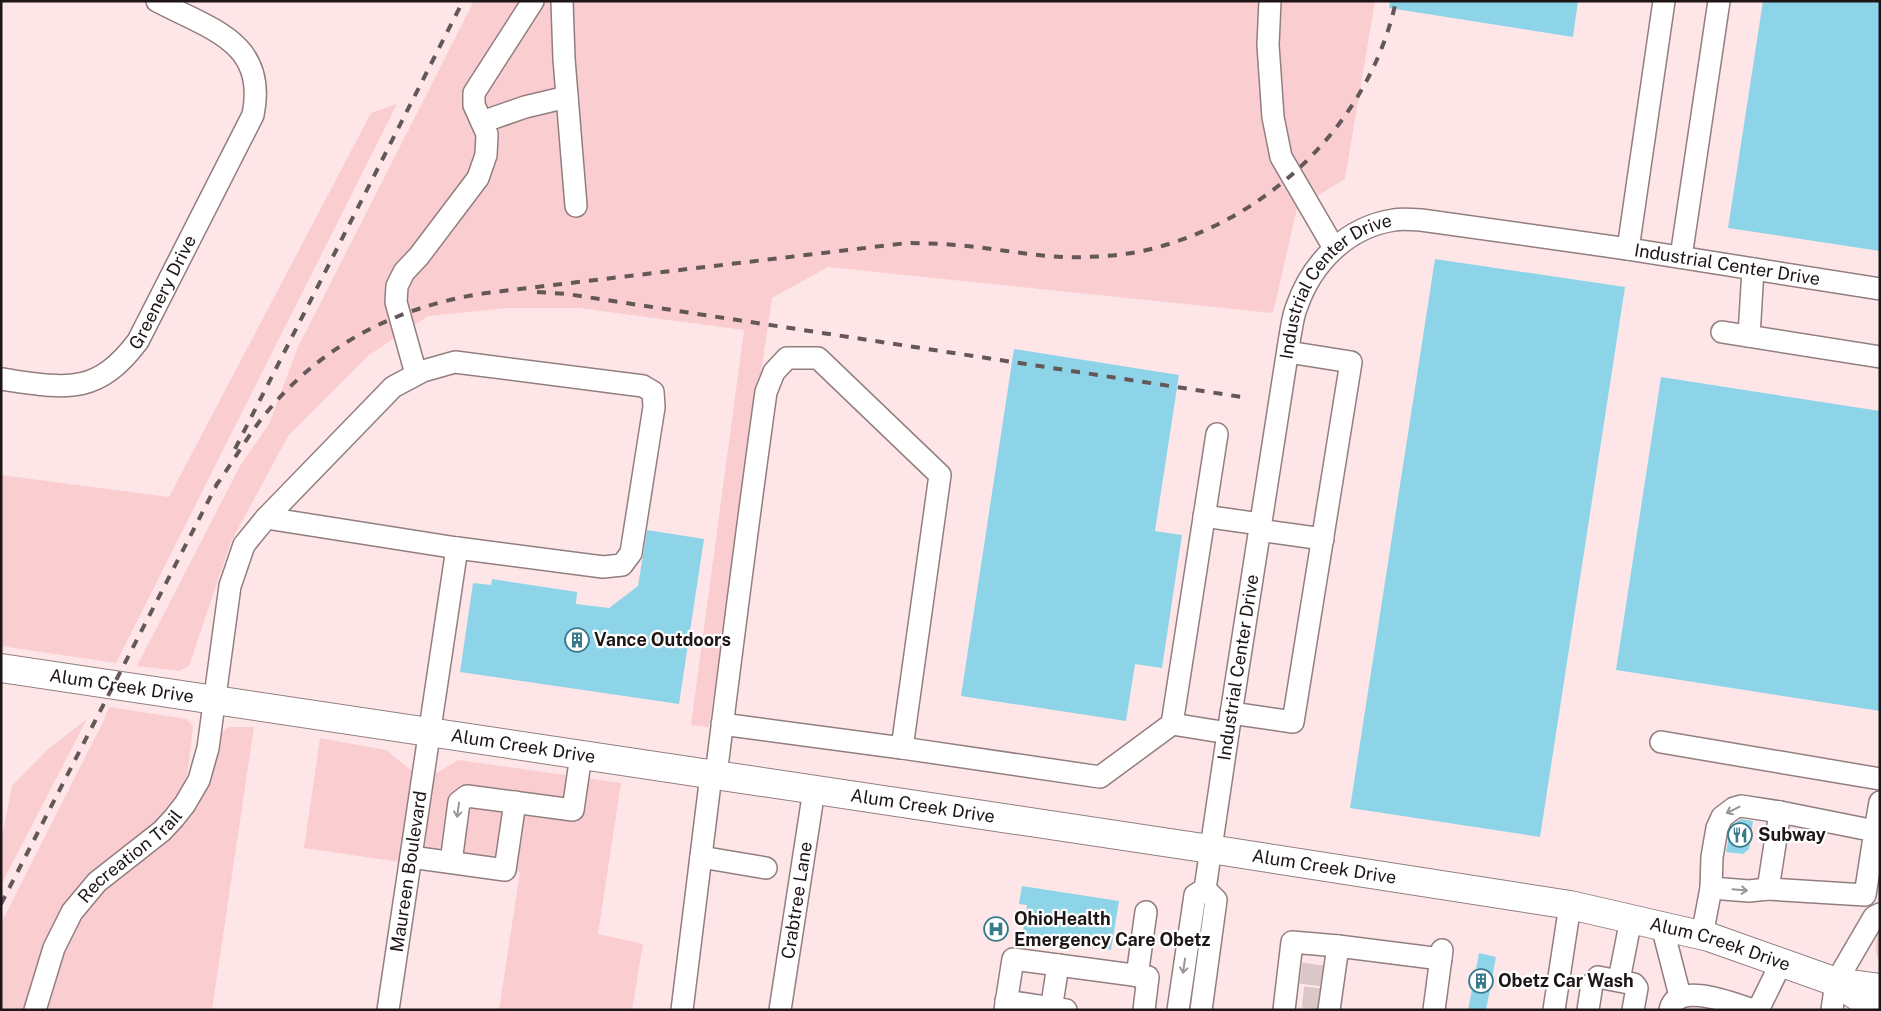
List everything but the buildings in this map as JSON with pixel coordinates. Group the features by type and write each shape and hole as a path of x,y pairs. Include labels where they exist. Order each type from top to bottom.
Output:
{"main road":[{"name":"Alum Creek Drive","path":"1,668 1210,849 1570,905 1702,936 1836,982 1880,988"},
{"name":"Alum Creek Drive","path":"1836,982 1877,1010"}],"street":[{"name":"Greenery Drive","path":"1,379 46,386 82,384 99,379 115,368 128,355 143,332 253,115 256,90 254,71 240,49 219,33 157,1"},
{"path":"416,374 396,302 397,286 404,272 419,256 478,178 486,156 486,134 474,105 474,93 533,1"},
{"path":"562,1 567,97 576,206"},
{"path":"1270,1 1268,45 1273,117 1281,157 1334,248"},
{"path":"1628,250 1664,1"},
{"path":"1681,257 1719,1"},
{"path":"482,122 525,107 567,97"},
{"name":"Industrial Center Drive","path":"1205,889 1229,723 1296,307 1322,259 1334,248 1367,228 1394,220 1421,220 1681,257 1880,288"},
{"path":"1749,336 1753,268"},
{"path":"1722,332 1880,357"},
{"path":"722,724 1100,777 1172,724 1293,722 1350,362 1288,352"},
{"path":"682,1010 701,857 722,724 766,392 774,372 787,358 818,358 940,475 902,748"},
{"name":"Recreation Trail","path":"35,1010 54,948 72,912 97,882 162,831 185,804 198,780 208,748 230,586 244,546 266,518 393,388 423,371 455,362 643,386 653,392 654,407 631,553 622,565 603,567 457,548"},
{"path":"1172,724 1217,434"},
{"path":"1204,516 1322,538"},
{"path":"266,518 457,548"},
{"name":"Maureen Boulevard","path":"388,1010 457,548"},
{"path":"1661,742 1880,779"},
{"path":"451,862 459,802 467,796 482,797 573,810 581,755"},
{"name":"Crabtree Lane","path":"780,1010 814,790"},
{"path":"411,857 505,870 511,802"},
{"path":"1832,1010 1836,982 1877,915 1865,895 1880,802"},
{"path":"1702,936 1712,888 1712,857 1717,828 1722,817 1734,808 1742,806 1780,812 1875,831"},
{"path":"1768,890 1780,812"},
{"path":"701,857 766,868"},
{"path":"1712,888 1865,895"},
{"path":"1178,1010 1195,896 1205,889 1216,900 1203,1008"},
{"path":"1554,1010 1570,905"},
{"path":"1137,976 1146,912"},
{"path":"1619,980 1631,919"},
{"path":"1662,926 1675,1003 1696,994 1752,1010"},
{"path":"1338,946 1328,976 1309,1002 1295,973 1292,942 1442,954 1434,1010"},
{"path":"1058,965 1056,1009 1006,1005 1013,959 1058,965 1137,976 1148,977 1144,1010"},
{"path":"1758,1010 1781,963"},
{"path":"1588,1010 1592,984 1598,977 1634,984 1637,988 1633,1010"}],"shaded area":[{"path":"474,1 1375,1 1345,179 1297,208 1273,313 828,267 772,298 709,727 691,725 744,330 579,308 508,308 428,316 369,355 288,436 231,542 189,666 179,671 137,666 240,466 269,424 298,347"},
{"path":"397,104 116,663 1,646 1,475 169,497 371,113"},
{"path":"109,707 186,719 193,726 187,778 177,798 154,828 99,870 25,1010 1,1010 1,923"},
{"path":"87,719 1,885 1,837 12,786 48,749"},
{"path":"229,727 254,727 212,1010 45,1010 69,935 84,908 100,890 166,843 187,820 208,777 222,732"},
{"path":"320,738 386,750 412,771 400,862 304,848"},
{"path":"458,760 621,783 598,934 643,944 632,1010 499,1010 520,872 424,856 433,775"},
{"path":"1880,930 1880,962 1876,946"}],"tunnel":[{"path":"1301,973 1323,976"},
{"path":"1303,997 1321,999"}],"railway":[{"path":"235,449 463,1"},
{"path":"215,487 267,412 313,366 338,347 365,332 423,307 486,293 907,243 959,245 1057,257 1087,257 1147,250 1198,233 1238,213 1276,188 1310,158 1339,124 1364,86 1383,45 1396,1"},
{"path":"537,292 567,294 1242,397"},
{"path":"1,904 218,482"}],"place":[{"name":"Vance Outdoors","path":"577,640"},
{"name":"Subway","path":"1740,835"},
{"name":"OhioHealth Emergency Care Obetz","path":"996,929"},
{"name":"Obetz Car Wash","path":"1481,981"}]}
